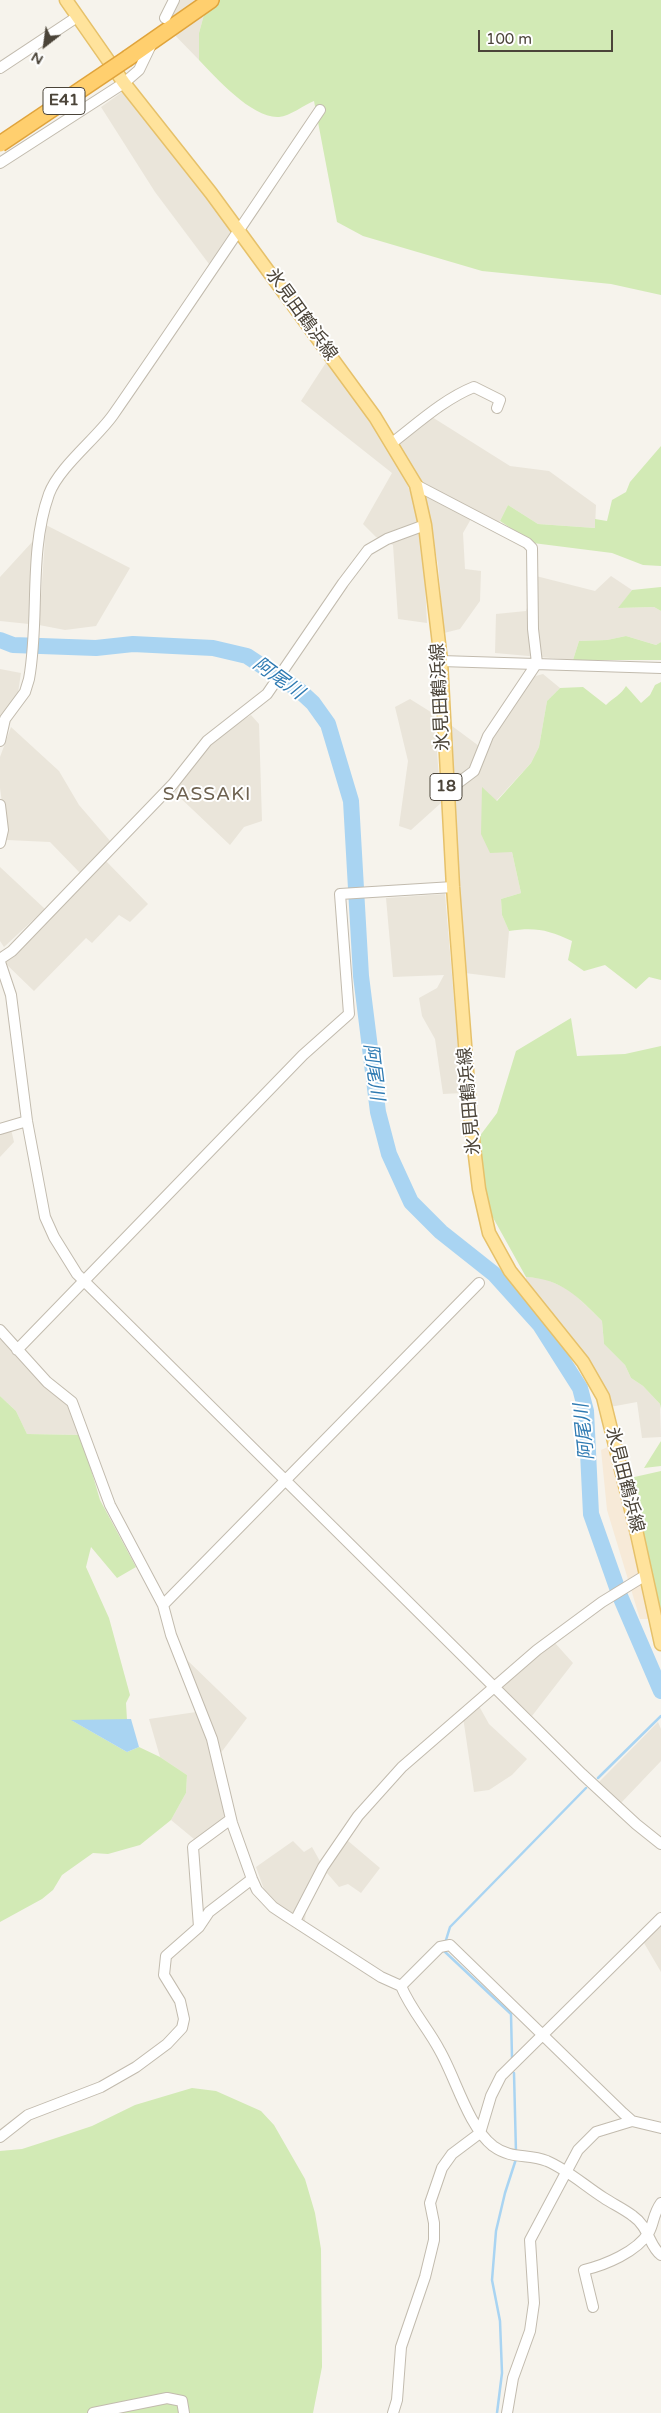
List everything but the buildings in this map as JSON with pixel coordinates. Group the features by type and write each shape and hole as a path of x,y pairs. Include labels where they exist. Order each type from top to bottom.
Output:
{"highway":[{"name":"E41","path":"0,144 126,56 199,0"},
{"name":"E41","path":"0,136 211,0"}],"main road":[{"name":"氷見田鶴浜線","path":"66,0 124,83 239,231 392,443 416,485 425,525 441,661 446,792 471,1123 479,1188 489,1233 510,1271 543,1315 583,1362 603,1397 661,1644"}],"street":[{"path":"165,18 174,0"},
{"path":"0,68 77,16"},
{"path":"0,163 124,83 139,70 151,45"},
{"path":"0,741 2,720 25,692 31,668 38,554 44,515 50,492 67,468 111,417 320,110"},
{"path":"392,443 435,410 464,391 474,387 500,400 497,408"},
{"path":"416,485 527,543 532,548 533,629 537,663 488,736 474,771 446,792"},
{"path":"425,525 387,539 368,550 343,583 268,694 259,703 207,741 173,784 135,825 12,951 0,960 10,995 27,1121 45,1217 67,1259 84,1282 582,1774 636,1824 661,1844"},
{"path":"441,661 661,668"},
{"path":"0,806 2,830 0,843"},
{"path":"17,1350 303,1055 349,1014 340,894 380,890 453,887"},
{"path":"0,1129 27,1121"},
{"path":"163,1605 479,1283"},
{"path":"0,1330 47,1382 72,1402 110,1505 163,1605 171,1635 212,1739 231,1819 257,1890 273,1907 381,1976 401,1986 408,2001 440,2049 480,2133 493,2146 515,2157 529,2156 546,2161 566,2172 635,2217 649,2232 655,2250 661,2254"},
{"path":"296,1921 323,1867 358,1816 402,1767 537,1650 609,1597 646,1575"},
{"path":"199,1927 193,1846 231,1819"},
{"path":"0,2136 28,2115 101,2087 136,2067 168,2044 182,2028 184,2019 180,2001 164,1975 166,1956 199,1927 209,1912 252,1879"},
{"path":"393,2413 397,2400 401,2347 425,2277 434,2240 434,2223 430,2203 442,2168 452,2154 480,2133 491,2096 501,2076 543,2037 661,1918"},
{"path":"401,1986 440,1947 450,1945 632,2121 661,2128"},
{"path":"507,2413 513,2378 530,2331 534,2303 530,2240 578,2150 596,2132 632,2121"},
{"path":"593,2307 584,2270 601,2266 631,2250 649,2232 654,2212 661,2203"},
{"path":"93,2413 167,2398 182,2401 184,2413"}],"shaded area":[{"path":"172,0 208,0 199,33 199,60 165,25"},
{"path":"125,90 234,231 209,264 155,192 101,107"},
{"path":"327,361 399,464 414,501 423,544 427,623 398,619 393,545 376,537 363,524 392,473 301,401"},
{"path":"432,417 510,466 549,471 596,505 595,528 538,524 508,505 495,531 471,519 463,533 465,569 481,571 480,601 460,629 444,633 438,564 425,501 398,444"},
{"path":"46,525 130,568 96,626 65,630 39,625"},
{"path":"33,541 29,624 0,621 0,577"},
{"path":"536,576 595,591 611,576 632,590 619,608 654,607 661,611 661,642 656,645 626,636 607,640 579,641 573,660 495,653 496,614 526,611"},
{"path":"0,669 21,673 18,693 0,717"},
{"path":"543,674 560,688 547,701 539,747 531,763 496,801 482,788 512,852 521,893 501,899 502,915 509,931 505,978 465,973 448,723 479,746 521,680"},
{"path":"410,699 434,714 441,803 411,830 399,826 408,761 395,707"},
{"path":"251,715 259,724 262,821 244,827 230,845 173,791 218,736"},
{"path":"11,727 59,771 79,805 111,842 81,874 50,842 7,840 0,788 0,757"},
{"path":"105,860 148,904 130,922 119,915 92,943 86,938 34,991 5,963"},
{"path":"0,867 45,909 4,947 0,941"},
{"path":"445,894 462,1093 443,1094 435,1039 422,1016 419,998 437,988 444,975 393,977 386,898"},
{"path":"0,1129 11,1129 14,1142 0,1157"},
{"path":"526,1277 543,1278 570,1290 602,1321 604,1344 625,1365 631,1378 643,1386 660,1404 661,1437 642,1438 637,1402 610,1407 526,1285"},
{"path":"0,1334 68,1403 81,1435 27,1434 16,1411 0,1396"},
{"path":"610,1446 630,1523 650,1619 640,1619 607,1510 601,1450"},
{"path":"555,1643 573,1663 532,1716 500,1687"},
{"path":"187,1660 247,1718 220,1754 234,1815 194,1839 171,1820 186,1793 187,1775 160,1757 149,1719 196,1712"},
{"path":"479,1706 489,1724 527,1759 512,1775 489,1790 474,1792 463,1717"},
{"path":"658,1722 661,1729 661,1761 621,1803 599,1782"},
{"path":"347,1840 380,1868 361,1893 348,1884 339,1887 327,1873 306,1910 304,1931 271,1909 256,1867 293,1841 304,1852 312,1847 321,1863"},
{"path":"661,1926 661,1972 644,1943"}],"green space":[{"path":"208,0 661,0 661,295 611,284 482,271 363,236 337,222 314,101 283,116 269,116 247,105 225,86 199,60 199,33"},
{"path":"661,446 661,566 643,565 612,553 533,543 500,521 508,505 538,524 595,528 595,519 607,521 612,500 626,492 630,482"},
{"path":"661,587 661,611 654,607 618,608 632,590"},
{"path":"626,636 656,645 661,642 661,660 573,660 579,641 607,640"},
{"path":"661,682 661,980 649,977 636,989 605,965 584,971 568,960 572,941 542,930 509,931 502,915 501,899 521,893 512,852 490,853 481,834 482,787 497,801 531,763 539,747 547,701 560,688 583,687 606,705 626,686 641,703 650,695 655,685"},
{"path":"571,1018 577,1056 625,1054 661,1046 661,1409 660,1404 643,1386 631,1378 625,1365 604,1344 602,1321 593,1312 560,1285 539,1278 526,1277 491,1214 476,1141 497,1113 516,1051"},
{"path":"0,1396 16,1411 27,1434 81,1435 100,1500 136,1567 117,1578 91,1547 86,1567 109,1618 130,1695 126,1703 127,1720 73,1721 127,1752 139,1747 160,1757 187,1775 186,1793 171,1820 140,1845 108,1854 93,1853 62,1875 53,1890 42,1899 0,1922"},
{"path":"661,1441 661,1466 644,1468"},
{"path":"661,1471 661,1617 630,1478"},
{"path":"192,2088 216,2091 261,2111 274,2125 305,2179 315,2213 321,2249 322,2367 313,2413 0,2413 0,2151 22,2149 53,2139 92,2126 135,2105"}],"water":[{"path":"131,1719 139,1747 127,1752 71,1720"}],"waterway":[{"name":"阿尾川","path":"0,640 13,645 96,648 133,644 213,648 247,656 300,691 313,703 328,724 351,801 361,976 378,1112 389,1154 411,1202 441,1232 494,1274 540,1325 580,1388 586,1411 591,1514 620,1596 661,1691"},
{"path":"598,1778 661,1716"},
{"path":"446,1940 450,1927 586,1788"},
{"path":"443,1950 511,2014 512,2058"},
{"path":"514,2073 516,2153"},
{"path":"497,2413 502,2373 500,2321 492,2280 496,2231 516,2159"}],"district":[{"name":"SASSAKI","path":"207,795"}]}
